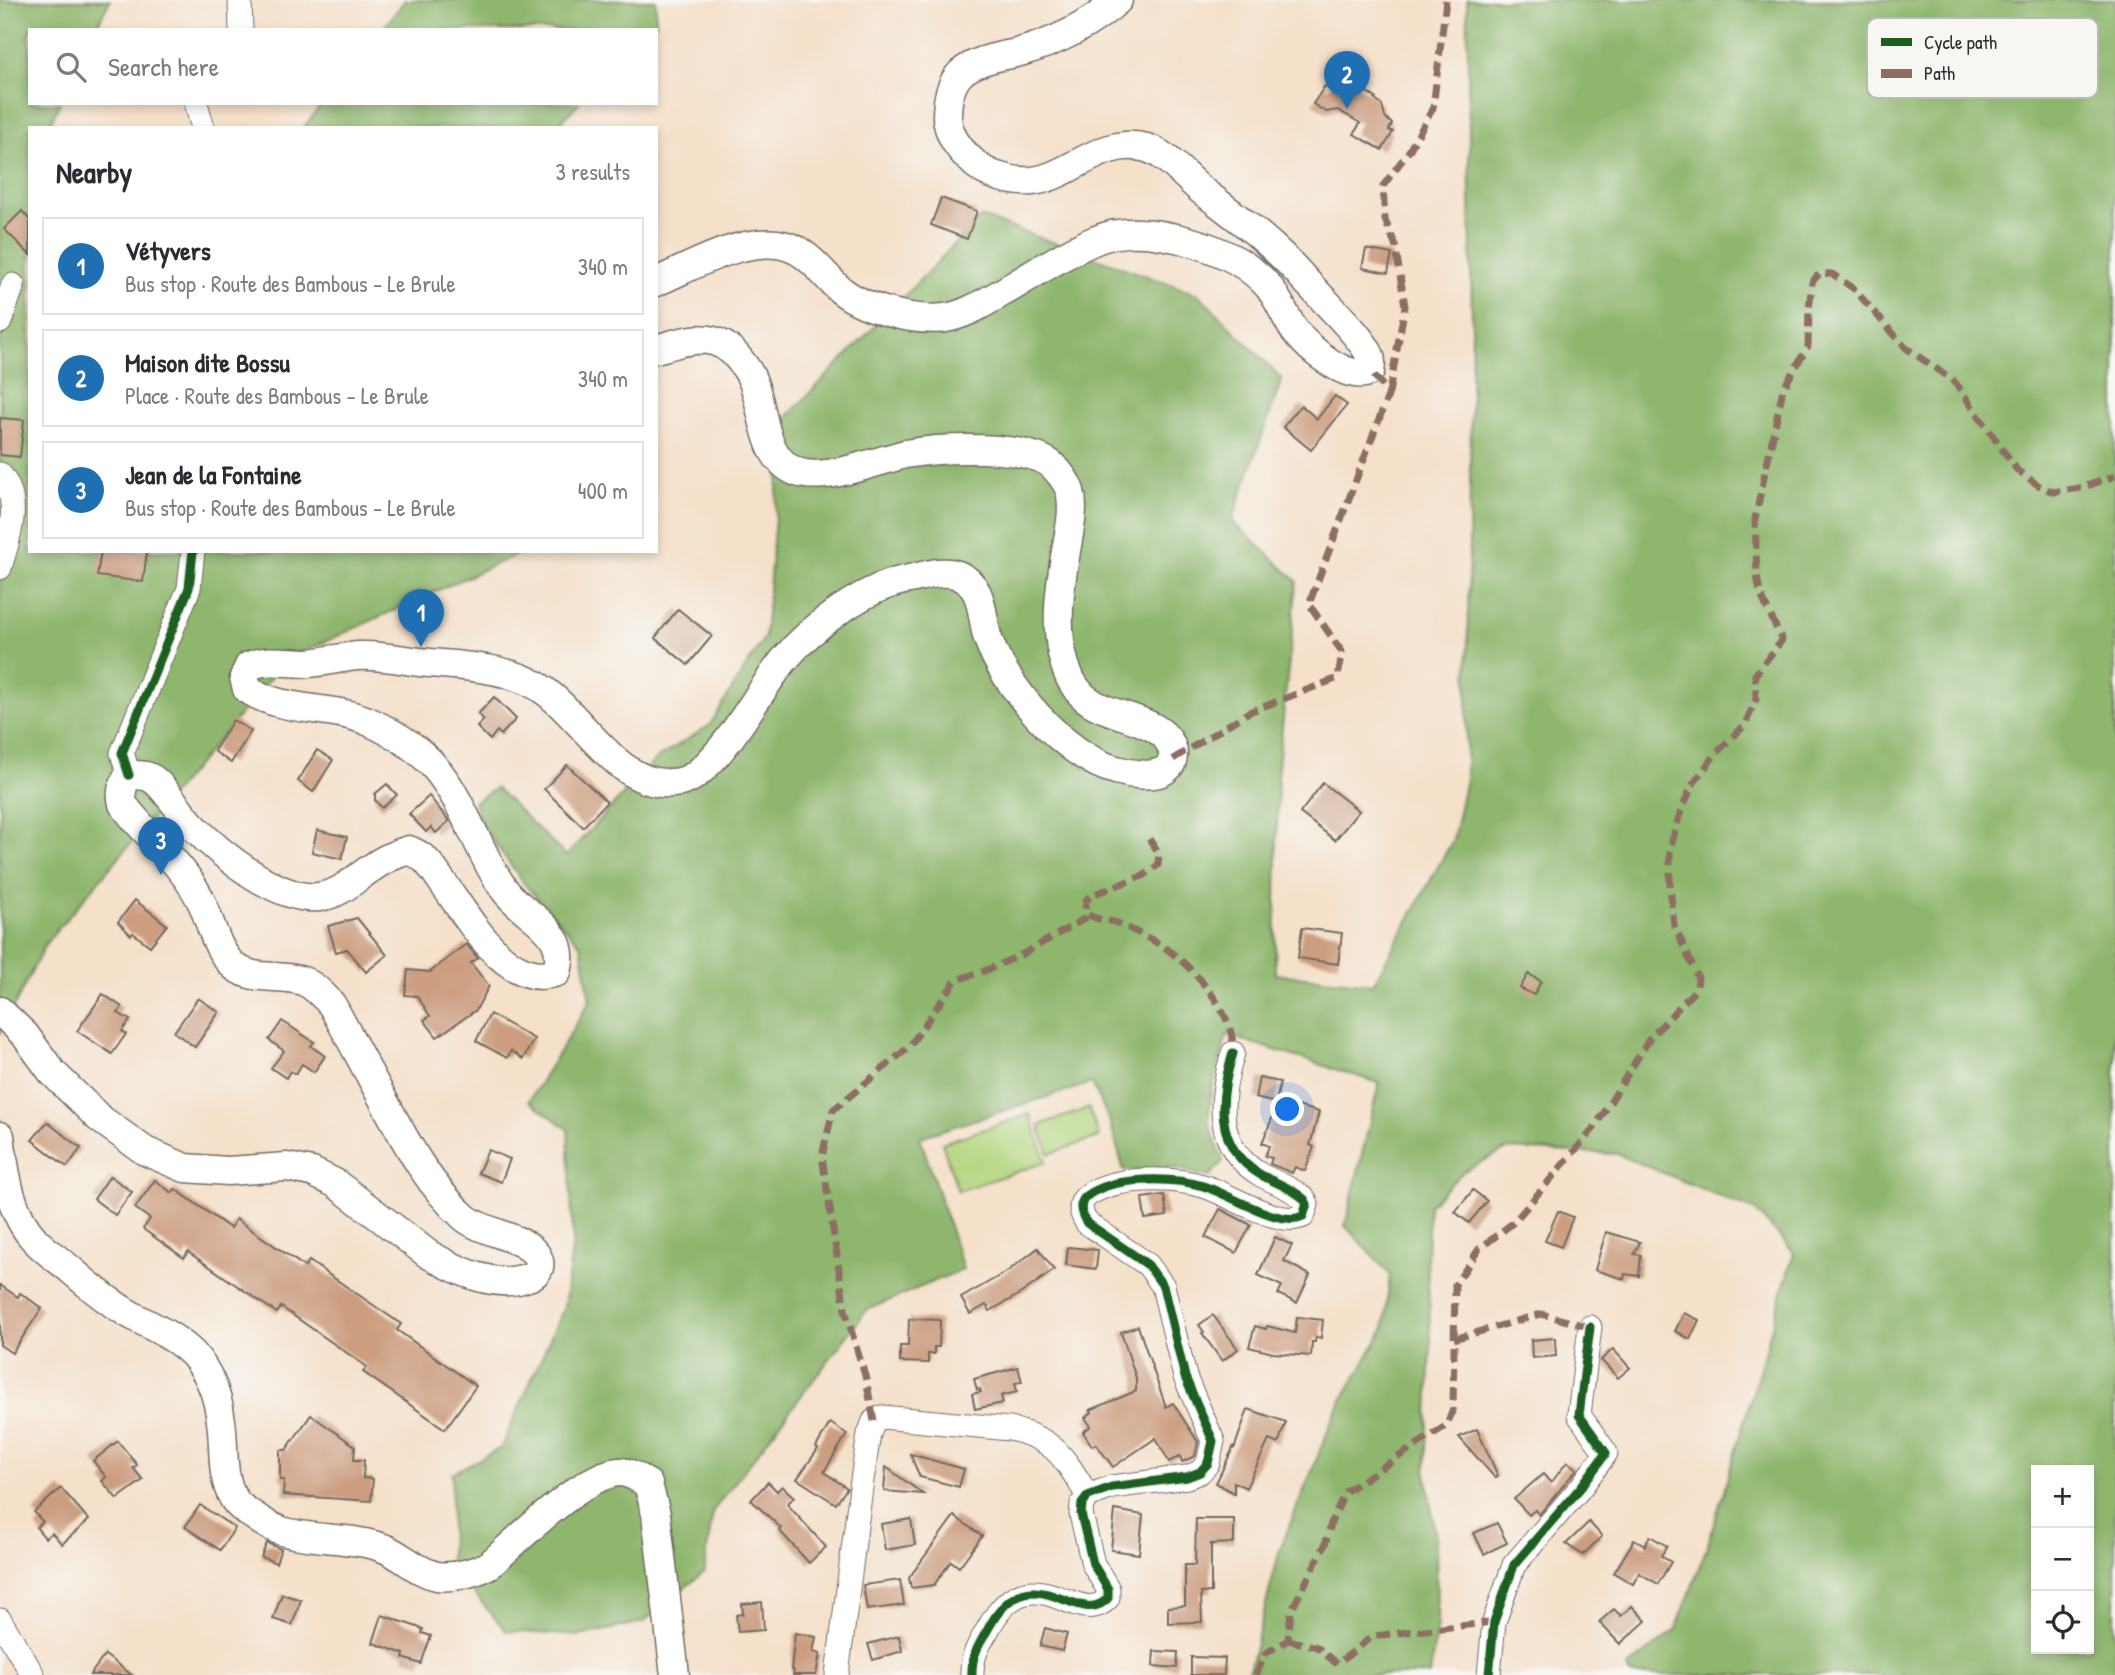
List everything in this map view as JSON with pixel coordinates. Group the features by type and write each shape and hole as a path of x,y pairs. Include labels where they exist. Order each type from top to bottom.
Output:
{"main road":[{"path":"658,281 726,252 774,244 799,250 852,299 903,315 946,318 981,304 1097,239 1125,233 1154,234 1196,244 1234,259 1268,286 1296,332 1312,349 1352,375 1370,372 1370,355 1357,335 1285,256 1159,153 1144,148 1111,148 1048,177 1032,181 993,175 975,164 959,148 947,125 947,105 959,75 971,65 1051,42 1079,28 1118,0"},
{"path":"0,1011 25,1035 52,1072 99,1118 145,1152 185,1168 206,1171 287,1167 312,1172 335,1183 443,1264 485,1279 504,1282 527,1278 535,1274 540,1267 539,1259 527,1245 483,1229 466,1218 432,1181 413,1154 332,1005 303,981 247,974 235,966 222,953 201,902 185,874 123,804 120,792 128,775 156,780 194,827 256,876 285,892 304,897 321,897 340,891 371,868 409,850 423,858 478,931 510,966 536,976 557,972 561,948 554,935 506,892 489,865 457,799 437,768 406,741 367,721 262,700 247,689 244,677 249,666 261,661 309,663 359,656 482,669 514,677 544,689 626,769 646,781 666,784 682,782 697,775 728,738 787,656 838,610 867,593 896,581 947,573 958,575 971,583 982,603 988,636 999,662 1014,686 1056,735 1088,760 1112,769 1134,774 1162,772 1170,766 1173,759 1172,747 1167,738 1147,723 1111,713 1089,702 1075,688 1067,670 1060,643 1061,579 1071,518 1071,494 1062,475 1048,461 1025,453 973,449 911,453 841,471 816,474 796,472 780,460 770,445 752,377 724,344 714,340 694,339 658,348"},
{"path":"0,1136 11,1196 25,1227 35,1240 123,1310 169,1335 193,1354 205,1369 221,1421 228,1482 234,1500 247,1513 281,1531 370,1544 388,1550 419,1570 438,1576 456,1576 473,1573 488,1566 578,1488 610,1473 632,1474 648,1484 656,1514 675,1675"}],"street":[{"path":"240,0 242,28"},
{"path":"197,105 202,126"},
{"path":"0,322 13,285"},
{"path":"0,474 10,492 13,521 0,568"},
{"path":"128,775 122,753 189,588 192,553"},
{"path":"972,1675 973,1657 996,1613 1018,1594 1039,1591 1084,1605 1100,1604 1108,1598 1108,1589 1093,1564 1081,1514 1082,1504 1088,1496 1112,1487 1187,1477 1200,1472 1208,1462 1213,1441 1185,1377 1163,1286 1148,1265 1087,1223 1081,1214 1081,1205 1086,1197 1102,1188 1154,1180 1205,1186 1274,1216 1297,1219 1306,1210 1304,1199 1298,1193 1261,1175 1238,1156 1227,1133 1222,1107 1224,1082 1233,1053"},
{"path":"1489,1675 1494,1622 1514,1565 1581,1488 1606,1453 1579,1415 1590,1327"},
{"path":"837,1675 869,1434 874,1421 882,1417 1010,1429 1033,1435 1053,1447 1064,1458 1088,1496"},
{"path":"0,1620 33,1675"}],"green space":[{"path":"0,0 110,0 96,28 28,28 28,105 59,105 49,126 28,126 28,553 520,553 287,659 46,943 0,1034"},
{"path":"405,0 656,0 656,23 651,28 384,28"},
{"path":"1467,0 2115,0 2115,1675 1630,1675 1628,1667 1676,1630 1709,1541 1794,1252 1756,1211 1617,1154 1507,1149 1464,1171 1429,1205 1427,1259 1431,1339 1426,1472 1436,1539 1437,1622 1430,1675 1248,1675 1280,1549 1337,1409 1384,1329 1390,1274 1345,1226 1379,1083 1227,1035 1212,1089 1208,1121 1223,1161 1209,1177 1175,1168 1124,1171 1110,1122 1092,1083 920,1137 963,1269 867,1310 713,1511 704,1572 643,1622 580,1636 506,1631 450,1565 452,1473 501,1448 564,1307 573,1241 568,1129 529,1101 590,1001 581,945 526,886 481,824 474,802 496,788 566,856 656,759 710,725 765,636 783,421 981,217 1198,294 1282,379 1232,521 1297,581 1278,767 1275,974 1373,984 1453,840 1466,779 1472,326"},
{"path":"321,105 577,105 557,126 305,126"},
{"path":"1089,1108 1099,1137 1049,1154 1039,1125"},
{"path":"1030,1114 1046,1162 958,1191 942,1143"}],"building":[{"path":"1341,67 1354,75 1358,86 1376,98 1382,105 1385,117 1392,124 1389,130 1393,132 1382,150 1354,134 1360,123 1338,110 1326,112 1313,104 1325,86 1329,88"},
{"path":"941,198 977,211 967,239 931,225"},
{"path":"22,211 28,218 28,253 4,229"},
{"path":"1366,249 1392,254 1388,273 1362,268"},
{"path":"1335,396 1347,405 1311,450 1283,427 1301,405 1317,419"},
{"path":"0,418 24,420 20,457 0,455"},
{"path":"101,553 147,553 143,582 97,576"},
{"path":"678,609 712,636 688,665 655,638"},
{"path":"494,697 516,719 501,735 497,731 490,740 477,727 484,720 478,714"},
{"path":"233,720 251,731 231,763 214,751"},
{"path":"317,750 333,760 313,792 298,781"},
{"path":"567,765 607,802 583,827 544,789"},
{"path":"1323,783 1359,811 1335,840 1300,813"},
{"path":"387,784 397,795 382,808 375,800 375,794"},
{"path":"429,796 449,821 436,833 431,827 426,832 409,814"},
{"path":"317,830 347,837 342,859 312,852"},
{"path":"135,900 167,925 150,946 133,933 131,935 118,922"},
{"path":"357,918 387,955 366,972 347,949 336,952 328,926"},
{"path":"1302,928 1342,933 1338,964 1298,958"},
{"path":"466,944 478,958 471,963 489,986 476,1010 437,1037 424,1020 430,1016 417,996 405,995 408,970 430,972"},
{"path":"1528,974 1541,981 1534,995 1520,988"},
{"path":"103,994 122,1007 118,1013 130,1020 122,1031 126,1034 112,1054 77,1031"},
{"path":"198,998 219,1012 195,1047 174,1032"},
{"path":"490,1014 534,1039 523,1059 511,1051 507,1058 476,1041"},
{"path":"282,1021 314,1042 311,1046 325,1056 314,1072 302,1064 296,1074 290,1071 286,1078 271,1068 284,1051 269,1040"},
{"path":"1259,1078 1280,1082 1276,1103 1255,1098"},
{"path":"1279,1101 1319,1112 1310,1145 1314,1147 1305,1171 1295,1167 1292,1173 1270,1164 1272,1158 1265,1156 1269,1146 1262,1143"},
{"path":"47,1122 81,1148 67,1167 32,1140"},
{"path":"488,1150 510,1159 501,1182 478,1173"},
{"path":"110,1176 132,1192 115,1215 94,1199"},
{"path":"155,1180 172,1193 175,1189 230,1228 236,1219 305,1267 309,1261 401,1324 397,1330 476,1386 445,1429 363,1372 367,1367 281,1307 277,1313 188,1252 184,1258 143,1229 150,1219 135,1208"},
{"path":"1473,1190 1487,1201 1469,1223 1455,1212"},
{"path":"1164,1195 1167,1216 1145,1219 1142,1198"},
{"path":"1220,1209 1251,1225 1236,1253 1205,1237"},
{"path":"1558,1211 1573,1217 1561,1247 1545,1241"},
{"path":"1606,1232 1640,1242 1634,1254 1641,1255 1639,1276 1625,1274 1624,1279 1595,1270"},
{"path":"1275,1237 1292,1245 1284,1261 1310,1275 1297,1303 1278,1294 1282,1286 1258,1275"},
{"path":"1068,1247 1098,1250 1096,1269 1066,1265"},
{"path":"1038,1248 1054,1270 990,1311 986,1305 970,1314 961,1298 1008,1271"},
{"path":"0,1285 18,1297 20,1293 42,1308 12,1353 0,1345"},
{"path":"1684,1313 1699,1320 1690,1339 1675,1331"},
{"path":"1213,1315 1238,1349 1222,1361 1199,1325"},
{"path":"1297,1317 1323,1320 1321,1338 1316,1337 1315,1342 1312,1342 1311,1356 1273,1353 1249,1347 1255,1326 1295,1333"},
{"path":"909,1319 940,1320 939,1347 934,1347 934,1354 928,1354 928,1363 900,1362 900,1346 908,1346"},
{"path":"1138,1326 1166,1407 1173,1403 1198,1442 1195,1456 1182,1462 1180,1456 1169,1462 1156,1438 1113,1467 1096,1444 1092,1446 1083,1432 1091,1426 1085,1418 1092,1412 1090,1410 1136,1391 1136,1378 1121,1332"},
{"path":"1555,1338 1556,1356 1532,1358 1531,1340"},
{"path":"1613,1349 1630,1368 1618,1378 1601,1360"},
{"path":"1018,1367 1022,1382 1015,1383 1017,1392 1001,1396 1003,1403 975,1409 972,1394 981,1392 980,1389 977,1390 974,1379"},
{"path":"1248,1409 1286,1422 1278,1444 1269,1440 1246,1488 1234,1482 1234,1493 1216,1483 1234,1446 1234,1449"},
{"path":"311,1415 355,1446 354,1460 364,1460 363,1478 373,1479 371,1501 283,1495 280,1450 286,1450"},
{"path":"830,1423 847,1434 824,1472 847,1488 836,1504 797,1479 818,1449 816,1447"},
{"path":"1477,1429 1498,1476 1495,1478 1459,1437"},
{"path":"118,1441 137,1465 133,1468 143,1480 117,1499 102,1481 106,1477 93,1461"},
{"path":"910,1454 964,1469 959,1487 920,1477"},
{"path":"1567,1462 1577,1469 1539,1515 1535,1510 1529,1515 1514,1499 1543,1474 1551,1483"},
{"path":"886,1467 923,1494 884,1491"},
{"path":"768,1482 777,1491 782,1486 794,1497 787,1504 826,1547 809,1563 779,1530 781,1528 751,1500"},
{"path":"61,1488 89,1520 62,1544 52,1533 45,1538 36,1527 43,1522 34,1512"},
{"path":"200,1505 235,1528 220,1550 185,1527"},
{"path":"1115,1510 1143,1515 1139,1554 1111,1550"},
{"path":"954,1516 982,1536 959,1567 951,1561 934,1585 911,1588 909,1578"},
{"path":"911,1519 915,1545 885,1550 881,1524"},
{"path":"1196,1519 1234,1519 1234,1543 1211,1544 1211,1592 1201,1593 1202,1622 1168,1623 1168,1607 1185,1606 1185,1565 1195,1565"},
{"path":"1589,1522 1602,1536 1583,1555 1566,1544"},
{"path":"1497,1523 1507,1543 1484,1554 1474,1533"},
{"path":"1650,1536 1667,1546 1661,1556 1671,1562 1658,1584 1639,1573 1633,1584 1614,1573 1634,1540 1645,1546"},
{"path":"267,1543 281,1549 276,1563 261,1557"},
{"path":"900,1580 904,1605 867,1610 863,1585"},
{"path":"282,1594 301,1600 292,1625 273,1619"},
{"path":"762,1602 764,1630 738,1632 736,1615 743,1614 742,1604"},
{"path":"1632,1606 1646,1621 1620,1644 1599,1622 1614,1609 1621,1616"},
{"path":"382,1615 423,1629 422,1633 431,1636 421,1664 403,1658 404,1654 373,1643"},
{"path":"1045,1628 1067,1634 1062,1651 1040,1646"},
{"path":"795,1633 816,1637 813,1652 820,1654 816,1675 793,1675 794,1671 791,1670"},
{"path":"899,1636 902,1651 873,1660 868,1644"},
{"path":"1154,1651 1178,1652 1177,1668 1153,1666"},
{"path":"105,1655 132,1675 90,1675"},
{"path":"1191,1657 1225,1658 1224,1675 1191,1675"}],"marked path":[{"path":"1389,393 1405,306 1395,244 1385,220 1383,186 1409,151 1433,108 1446,0"},
{"path":"1256,1675 1266,1653 1288,1640 1291,1611 1325,1545 1332,1520 1346,1491 1447,1425 1453,1409 1455,1285 1479,1249 1514,1222 1595,1127 1650,1038 1697,988 1698,978 1674,925 1670,849 1680,813 1693,784 1717,752 1745,725 1756,699 1755,675 1782,640 1760,593 1755,519 1783,389 1808,346 1812,282 1820,273 1832,274 1853,288 1906,348 1954,381 2017,470 2038,485 2053,492 2081,488 2115,476"},
{"path":"1173,759 1249,712 1338,678 1342,652 1309,604 1389,393 1370,371"},
{"path":"1149,839 1159,853 1158,865 1145,875 1092,895 1086,900 1085,912 1093,917 1120,924 1148,938 1164,947 1188,967 1221,1008 1228,1023 1233,1053"},
{"path":"874,1421 866,1379 845,1310 822,1156 833,1110 909,1047 956,980 1025,953 1089,916"},
{"path":"1454,1339 1541,1314 1590,1327"},
{"path":"1288,1640 1317,1647 1337,1664 1373,1636 1494,1622"}],"cycle path":[{"path":"129,775 122,753 189,588 193,553"},
{"path":"972,1675 974,1656 988,1629 1004,1606 1021,1594 1037,1592 1083,1606 1096,1606 1108,1598 1108,1589 1093,1564 1081,1514 1082,1504 1088,1496 1112,1487 1187,1477 1200,1472 1208,1463 1213,1441 1185,1377 1163,1286 1148,1265 1087,1223 1081,1205 1088,1195 1113,1184 1160,1180 1203,1186 1267,1214 1293,1218 1303,1216 1307,1204 1304,1199 1245,1164 1227,1136 1223,1104 1233,1053"},
{"path":"1489,1675 1494,1622 1514,1565 1581,1487 1606,1453 1579,1415 1590,1327"}],"place":[{"name":"Maison dite Bossu","path":"1347,109"},
{"name":"Vétyvers","path":"421,647"},
{"name":"Jean de la Fontaine","path":"161,875"}]}
